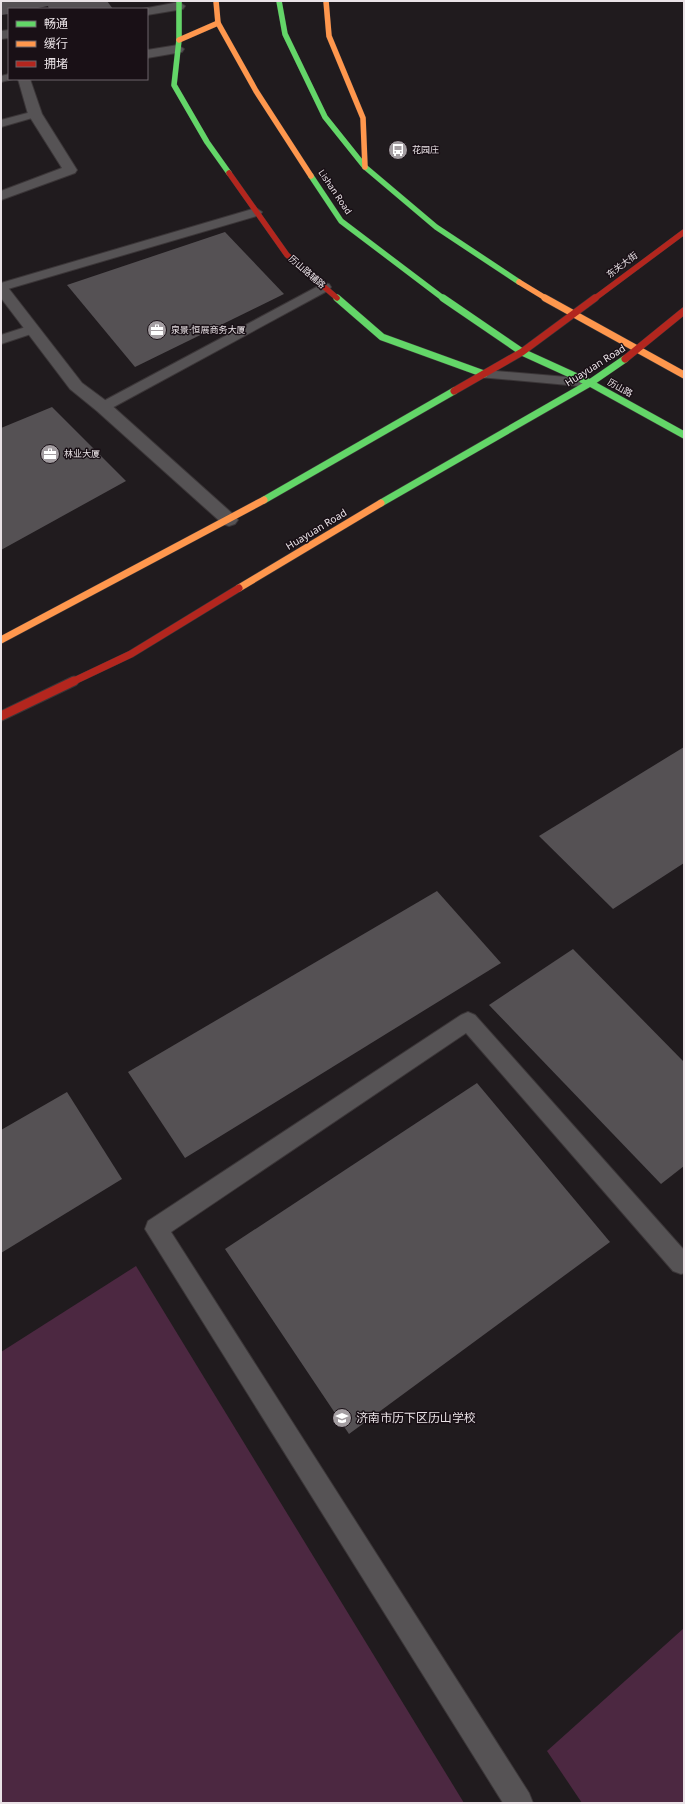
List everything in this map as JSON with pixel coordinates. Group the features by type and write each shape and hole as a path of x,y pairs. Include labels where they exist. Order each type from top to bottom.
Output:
{"main road":[{"name":"Lishan Road","path":"216,1 218,23 256,91 341,221 425,286 522,352"},
{"path":"279,1 286,34 325,117 365,167 436,227 571,314 637,351 684,375"},
{"path":"326,1 329,36 363,118 365,167"},
{"name":"历山路辅路","path":"179,3 179,44 174,85 207,142 287,255 382,336 484,374"},
{"path":"179,44 218,23"},
{"name":"东关大街","path":"571,314 684,232"},
{"path":"637,351 684,311"},
{"path":"1,640 229,520 522,352 571,314"},
{"name":"Huayuan Road","path":"1,716 131,654 314,542 590,383 637,351"},
{"name":"历山路","path":"522,352 590,383 684,435"}],"street":[{"path":"148,11 179,3"},
{"path":"148,54 179,44"},
{"path":"1,196 70,170 35,114 24,80"},
{"path":"1,287 76,386 103,407 229,520"}],"lane":[{"path":"1,124 35,114"},
{"path":"1,287 256,212"},
{"path":"103,407 324,287"},
{"path":"1,340 32,329"},
{"name":"历山路辅路","path":"484,374 590,383"},
{"path":"519,1803 156,1229 468,1021 681,1262 684,1260"}],"shaded area":[{"path":"136,1266 464,1803 1,1803 1,1352"},
{"path":"684,1628 684,1803 582,1803 547,1751"}],"building":[{"path":"1,1 107,1 112,8 49,8 48,6 38,8 8,8 8,14 1,15"},
{"name":"泉景·恒展商务大厦","path":"225,232 284,294 135,367 67,285"},
{"name":"林业大厦","path":"52,407 126,481 1,550 1,428"},
{"path":"684,747 684,863 613,909 539,836"},
{"path":"437,891 501,963 185,1158 128,1072"},
{"path":"573,949 684,1062 684,1166 661,1184 489,1005"},
{"path":"477,1083 610,1242 349,1434 225,1249"},
{"path":"67,1092 122,1179 1,1253 1,1130"}],"traffic: fast":[{"path":"179,1 179,40 174,85 207,142 229,173"},
{"path":"279,1 285,34 325,117 365,167 436,227 519,282"},
{"path":"311,176 341,221 425,286 522,352 590,383 684,435"},
{"path":"337,298 382,337 484,374"},
{"path":"381,503 590,383 625,359"},
{"path":"264,500 454,391"}],"traffic: slow":[{"path":"216,1 218,23 256,91 311,176"},
{"path":"326,1 329,36 363,118 365,167"},
{"path":"179,40 218,23"},
{"path":"519,282 571,314 684,375"},
{"path":"1,640 264,500"},
{"path":"239,588 381,503"}],"traffic: jam":[{"path":"229,173 287,255 337,298"},
{"path":"454,391 522,352 684,232"},
{"path":"625,359 684,311"},
{"path":"1,716 131,654 239,588"}],"place":[{"name":"花园庄","path":"398,150"},
{"name":"泉景·恒展商务大厦","path":"157,330"},
{"name":"林业大厦","path":"50,454"},
{"name":"济南市历下区历山学校","path":"342,1418"}]}
